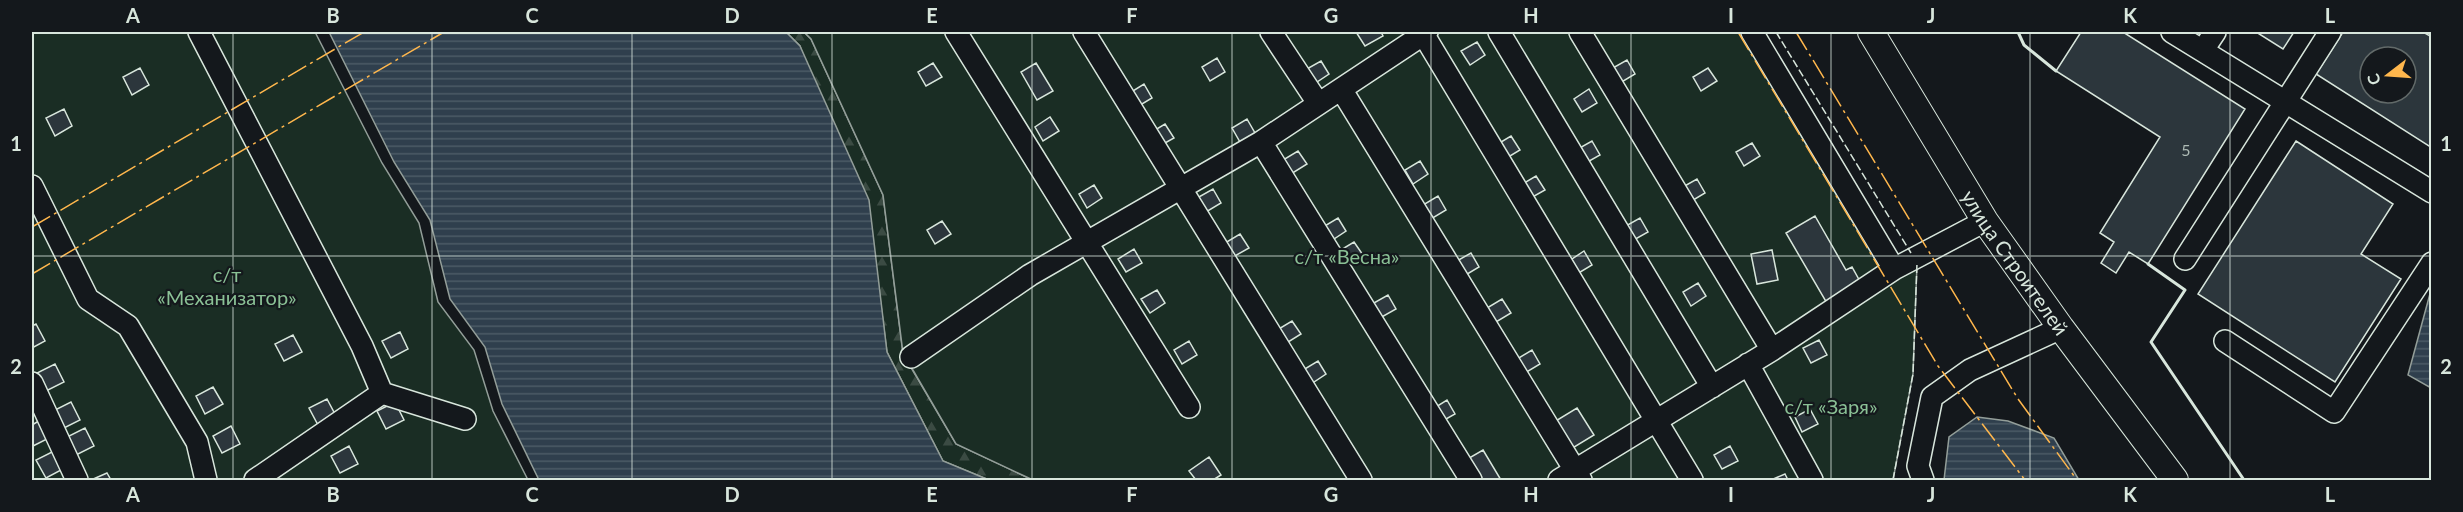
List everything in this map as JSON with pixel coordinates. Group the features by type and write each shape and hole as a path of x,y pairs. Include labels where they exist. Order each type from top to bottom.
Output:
{"main road":[{"name":"улица Строителей","path":"1879,34 1985,221 2061,328 2175,480"}],"lane":[{"path":"199,32 362,346 382,393 465,419"},
{"path":"956,32 1189,407"},
{"path":"1084,32 1361,480"},
{"path":"1271,32 1318,103"},
{"path":"911,357 1030,275 1261,142 1424,32 1692,480"},
{"path":"1499,32 1712,387"},
{"path":"1580,32 1772,350"},
{"path":"1752,32 1894,269"},
{"path":"2172,32 2432,192"},
{"path":"2203,50 2215,32"},
{"path":"2185,259 2330,32"},
{"path":"1341,89 1572,477 1657,420 1772,350 1894,269 1985,221"},
{"path":"1261,142 1471,480"},
{"path":"32,186 88,299 128,326 197,442 206,480"},
{"path":"2225,341 2334,412 2432,262"},
{"path":"1923,480 1918,466 1932,397 1970,370 2061,328"},
{"path":"1748,364 1812,480"},
{"path":"32,383 77,480"},
{"path":"255,480 382,393"}],"green space":[{"name":"с/т «Механизатор»","path":"32,32 315,32 382,163 419,223 438,302 474,350 493,411 528,480 32,480"},
{"path":"786,32 804,32 811,39 883,195 903,354 956,444 1033,480 989,480 943,461 887,352 880,298 800,46"},
{"name":"с/т «Весна»","path":"804,32 1746,32 1890,268 1546,480 1033,480 956,444 903,353 883,195 811,39"},
{"name":"с/т «Заря»","path":"1917,264 1913,374 1893,480 1574,480"}],"water":[{"path":"329,32 786,32 800,46 869,200 887,352 943,461 989,480 539,480 502,404 485,347 450,299 430,220 394,162"},
{"path":"2431,290 2431,388 2408,375"},
{"path":"1977,417 2008,421 2054,438 2079,480 1944,480 1949,437"}],"building":[{"path":"1356,32 1381,32 1383,36 1365,46"},
{"path":"2081,32 2123,32 2245,109 2148,264 2129,252 2116,273 2101,263 2114,242 2100,233 2160,137 2056,71"},
{"path":"2256,32 2294,32 2283,49"},
{"path":"2343,32 2423,32 2432,37 2432,148 2365,105 2418,105 2418,45 2358,45 2358,101 2316,74"},
{"path":"1477,42 1485,55 1470,65 1461,51"},
{"path":"1217,58 1225,72 1210,81 1202,67"},
{"path":"1627,60 1635,74 1620,83 1611,69"},
{"path":"1321,61 1329,74 1314,84 1305,70"},
{"path":"933,63 942,77 926,86 918,72"},
{"path":"1036,63 1053,91 1037,100 1021,72"},
{"path":"140,68 149,85 132,95 123,77"},
{"path":"1708,68 1717,81 1701,91 1693,77"},
{"path":"1144,84 1152,98 1137,107 1128,94"},
{"path":"1589,89 1597,103 1582,112 1574,99"},
{"path":"64,109 72,126 55,136 46,118"},
{"path":"1050,117 1059,131 1043,141 1035,127"},
{"path":"1247,119 1255,133 1240,142 1232,128"},
{"path":"1165,124 1174,138 1158,147 1150,133"},
{"path":"1511,136 1520,150 1505,159 1496,145"},
{"path":"1592,141 1600,155 1584,164 1576,150"},
{"path":"2296,141 2393,204 2361,254 2401,279 2335,382 2198,294"},
{"path":"1752,143 1760,156 1744,166 1736,152"},
{"path":"1298,151 1307,164 1291,174 1283,160"},
{"path":"1420,161 1428,174 1413,184 1405,170"},
{"path":"1536,176 1545,190 1529,199 1521,185"},
{"path":"1697,179 1705,193 1690,202 1681,188"},
{"path":"1094,185 1102,198 1087,208 1079,194"},
{"path":"1213,189 1221,203 1206,212 1197,198"},
{"path":"1438,196 1446,210 1431,219 1423,205"},
{"path":"1815,216 1846,270 1852,267 1862,285 1828,305 1786,233"},
{"path":"1338,218 1346,231 1331,241 1323,227"},
{"path":"1640,218 1648,232 1632,241 1624,227"},
{"path":"942,221 951,234 935,244 927,230"},
{"path":"1240,234 1249,248 1233,257 1225,243"},
{"path":"1354,242 1363,255 1347,265 1339,251"},
{"path":"1134,249 1142,263 1126,272 1118,259"},
{"path":"1772,250 1778,280 1757,284 1751,254"},
{"path":"1584,251 1592,265 1577,274 1569,261"},
{"path":"1471,253 1479,267 1464,276 1455,262"},
{"path":"1698,283 1706,296 1691,306 1683,292"},
{"path":"1157,290 1165,303 1150,313 1141,299"},
{"path":"1388,295 1396,309 1380,318 1372,304"},
{"path":"1502,299 1511,313 1496,322 1487,308"},
{"path":"1292,321 1301,334 1285,344 1277,330"},
{"path":"36,324 45,341 32,348 32,326"},
{"path":"400,332 408,349 391,358 382,341"},
{"path":"293,335 302,352 284,361 275,344"},
{"path":"1819,340 1827,355 1811,363 1803,348"},
{"path":"1189,341 1197,355 1182,364 1174,350"},
{"path":"1532,350 1540,364 1525,373 1517,359"},
{"path":"1318,361 1326,374 1311,384 1303,370"},
{"path":"55,364 64,382 46,391 37,373"},
{"path":"213,387 223,404 205,414 196,396"},
{"path":"327,399 336,416 318,425 309,408"},
{"path":"1447,400 1455,414 1439,423 1431,410"},
{"path":"71,402 80,420 62,429 53,411"},
{"path":"395,402 404,420 386,429 377,411"},
{"path":"1577,408 1594,435 1571,449 1554,422"},
{"path":"1810,409 1818,424 1802,432 1795,417"},
{"path":"42,419 51,437 33,446 32,425"},
{"path":"231,426 240,444 222,453 213,436"},
{"path":"85,428 94,446 76,455 67,437"},
{"path":"349,446 358,464 340,473 331,456"},
{"path":"1730,446 1738,461 1722,469 1714,455"},
{"path":"1483,450 1501,480 1476,480 1464,461"},
{"path":"54,451 63,469 46,478 36,460"},
{"path":"1209,457 1221,475 1213,480 1196,480 1189,471"},
{"path":"107,473 111,480 91,480"},
{"path":"1785,474 1788,480 1771,480"}],"fence":[{"path":"1776,32 1911,253"},
{"path":"1893,480 1913,374 1917,263"}],"wall":[{"path":"2018,32 2024,45 2056,71"},
{"path":"2148,264 2185,290 2151,342 2244,480"}],"power":[{"path":"32,227 364,32"},
{"path":"32,274 444,32"},
{"path":"1738,32 1938,366 2025,480"},
{"path":"1796,32 2018,399 2077,480"}]}
